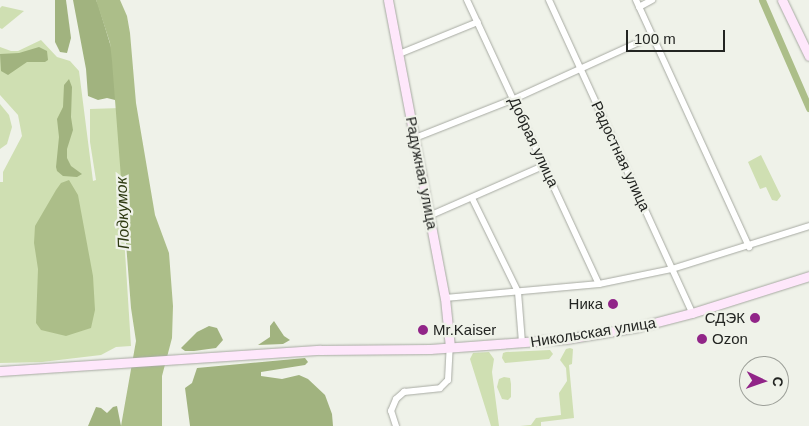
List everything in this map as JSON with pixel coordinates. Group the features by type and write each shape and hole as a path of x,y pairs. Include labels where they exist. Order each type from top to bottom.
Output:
{"street":[{"name":"Радужная улица","path":"388,0 445,298 450,348"},
{"name":"Добрая улица","path":"467,0 599,284"},
{"name":"Радостная улица","path":"549,0 692,313"},
{"path":"636,0 749,247"},
{"path":"639,7 652,0"},
{"path":"782,0 809,56"},
{"path":"399,54 478,22"},
{"path":"415,138 514,99 652,36"},
{"path":"429,216 545,165"},
{"path":"472,198 518,292 522,344"},
{"path":"445,298 599,284 672,269 749,247 809,226"},
{"name":"Никольская улица","path":"0,370 320,350 450,348 522,344 566,339 638,328 809,276"},
{"path":"396,426 391,411 396,399 404,392 440,388 448,380 450,348"}],"shaded area":[{"path":"55,0 66,0 71,38 67,53 60,52 55,42"},
{"path":"73,0 96,0 98,4 117,67 115,100 107,98 98,100 88,96 86,69"},
{"path":"96,0 120,0 127,16 136,103 155,215 169,253 173,306 172,338 162,376 162,426 121,426 136,341 131,308 110,43"},
{"path":"2,6 24,11 2,29 0,28 0,8"},
{"path":"41,40 57,57 70,61 79,71 93,181 96,180 90,142 90,109 120,108 124,236 131,346 116,347 101,355 42,362 0,363 0,182 3,182 3,172 22,136 18,115 0,95 0,47 11,51 18,51"},
{"path":"39,47 47,51 48,60 45,62 27,62 8,75 1,71 0,54 19,53"},
{"path":"69,79 72,87 71,117 73,130 67,149 67,158 71,166 82,174 77,177 63,176 57,171 56,167 59,137 57,119 63,107 64,85"},
{"path":"0,104 9,115 12,127 7,144 0,149"},
{"path":"761,155 781,196 777,201 772,200 766,187 760,189 748,162"},
{"path":"69,180 78,195 93,276 95,310 91,328 66,336 41,330 36,323 38,269 34,243 35,226 61,183"},
{"path":"274,321 284,336 290,340 283,344 258,345 270,337 270,326"},
{"path":"209,326 217,328 223,340 216,348 185,351 181,348 197,332"},
{"path":"566,349 573,349 572,364 569,365 574,418 541,422 541,426 520,426 531,425 536,418 561,415 559,393 567,381 566,368 560,360"},
{"path":"550,350 553,354 549,359 505,363 502,358 503,353 506,352"},
{"path":"489,352 494,359 492,372 499,426 491,426 470,359 473,353"},
{"path":"305,358 308,362 305,365 261,372 261,376 282,379 299,375 308,379 325,395 332,414 333,426 190,426 185,388 192,383 197,368"},
{"path":"504,377 510,378 511,397 508,400 502,399 497,387 499,379"},
{"path":"117,406 121,426 88,426 96,407 101,408 107,413"}],"waterway":[{"path":"762,0 809,108"}],"place":[{"name":"Ника","path":"613,304"},
{"name":"СДЭК","path":"755,318"},
{"name":"Mr.Kaiser","path":"423,330"},
{"name":"Ozon","path":"702,339"}],"water label":[{"name":"Подкумок","path":"123,213"}]}
